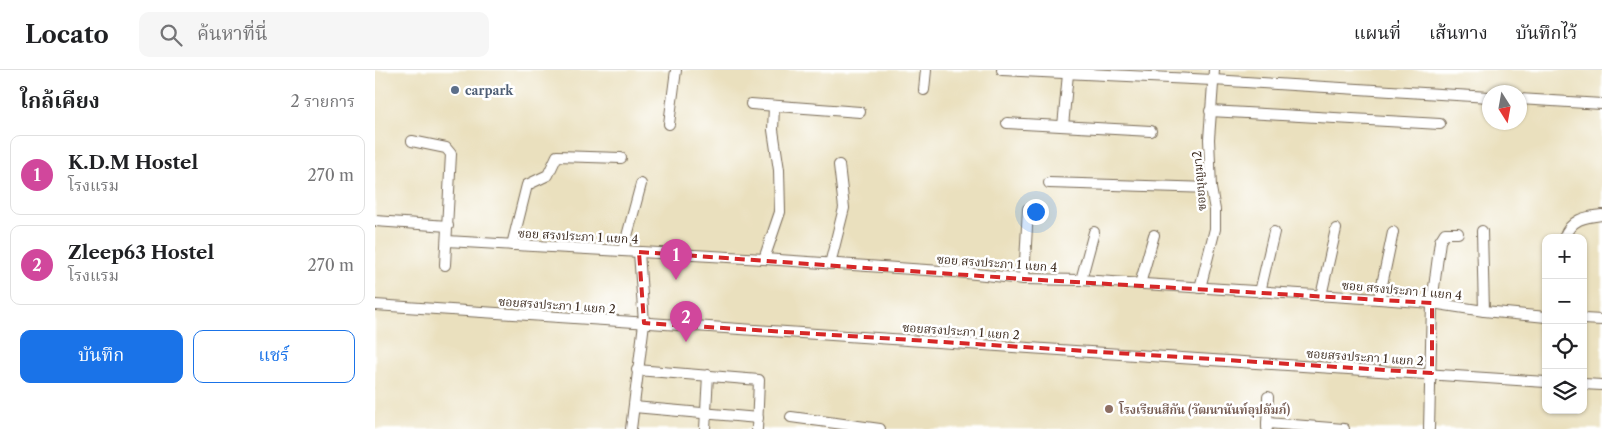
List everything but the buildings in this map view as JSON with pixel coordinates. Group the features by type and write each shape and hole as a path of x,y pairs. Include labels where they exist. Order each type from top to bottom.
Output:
{"street":[{"path":"669,124 676,70"},
{"path":"924,90 926,70"},
{"path":"1002,70 1069,74 1213,75 1482,96"},
{"path":"1063,126 1069,74"},
{"name":"ซอยบุญมา2","path":"1200,288 1215,229 1211,188 1210,111 1213,75"},
{"path":"1527,99 1602,104"},
{"path":"751,104 860,112"},
{"path":"764,259 780,212 779,170 773,130 774,106"},
{"path":"1210,111 1439,124"},
{"path":"1007,123 1151,131"},
{"path":"413,141 446,148 451,152 445,265"},
{"path":"512,245 527,184 549,174 557,156 621,158"},
{"path":"830,264 844,208 839,165"},
{"path":"1049,183 1211,188"},
{"path":"623,251 641,184"},
{"path":"1024,279 1028,208"},
{"path":"1566,234 1572,223 1584,217 1602,215"},
{"path":"375,221 448,226"},
{"path":"1321,296 1336,229"},
{"path":"1483,231 1484,312"},
{"path":"1081,280 1093,232"},
{"path":"1260,292 1274,232"},
{"path":"1379,299 1393,232"},
{"path":"1429,429 1432,373 1432,303 1440,239 1445,233 1458,233"},
{"path":"1140,284 1155,235"},
{"name":"ซอย สรงประภา 1 แยก 4","path":"447,241 764,259 956,272 1024,279 1081,280 1379,299 1432,303 1484,312 1542,317"},
{"path":"631,429 644,323 639,252"},
{"name":"ซอยสรงประภา 1 แยก 2","path":"375,305 1542,382"},
{"path":"1587,319 1602,320"},
{"path":"634,407 707,413 758,424 759,380 637,370"},
{"path":"705,429 708,375"},
{"path":"1587,384 1602,385"},
{"path":"1268,397 1267,426 1344,429"},
{"path":"791,417 880,429"}],"highlighted area":[{"path":"639,252 1024,279 1432,303 1432,373 644,323"}],"place":[{"name":"carpark","path":"455,90"},
{"name":"K.D.M Hostel","path":"676,280"},
{"name":"Zleep63 Hostel","path":"686,342"},
{"name":"โรงเรียนสีกัน (วัฒนานันท์อุปถัมภ์)","path":"1109,409"}]}
